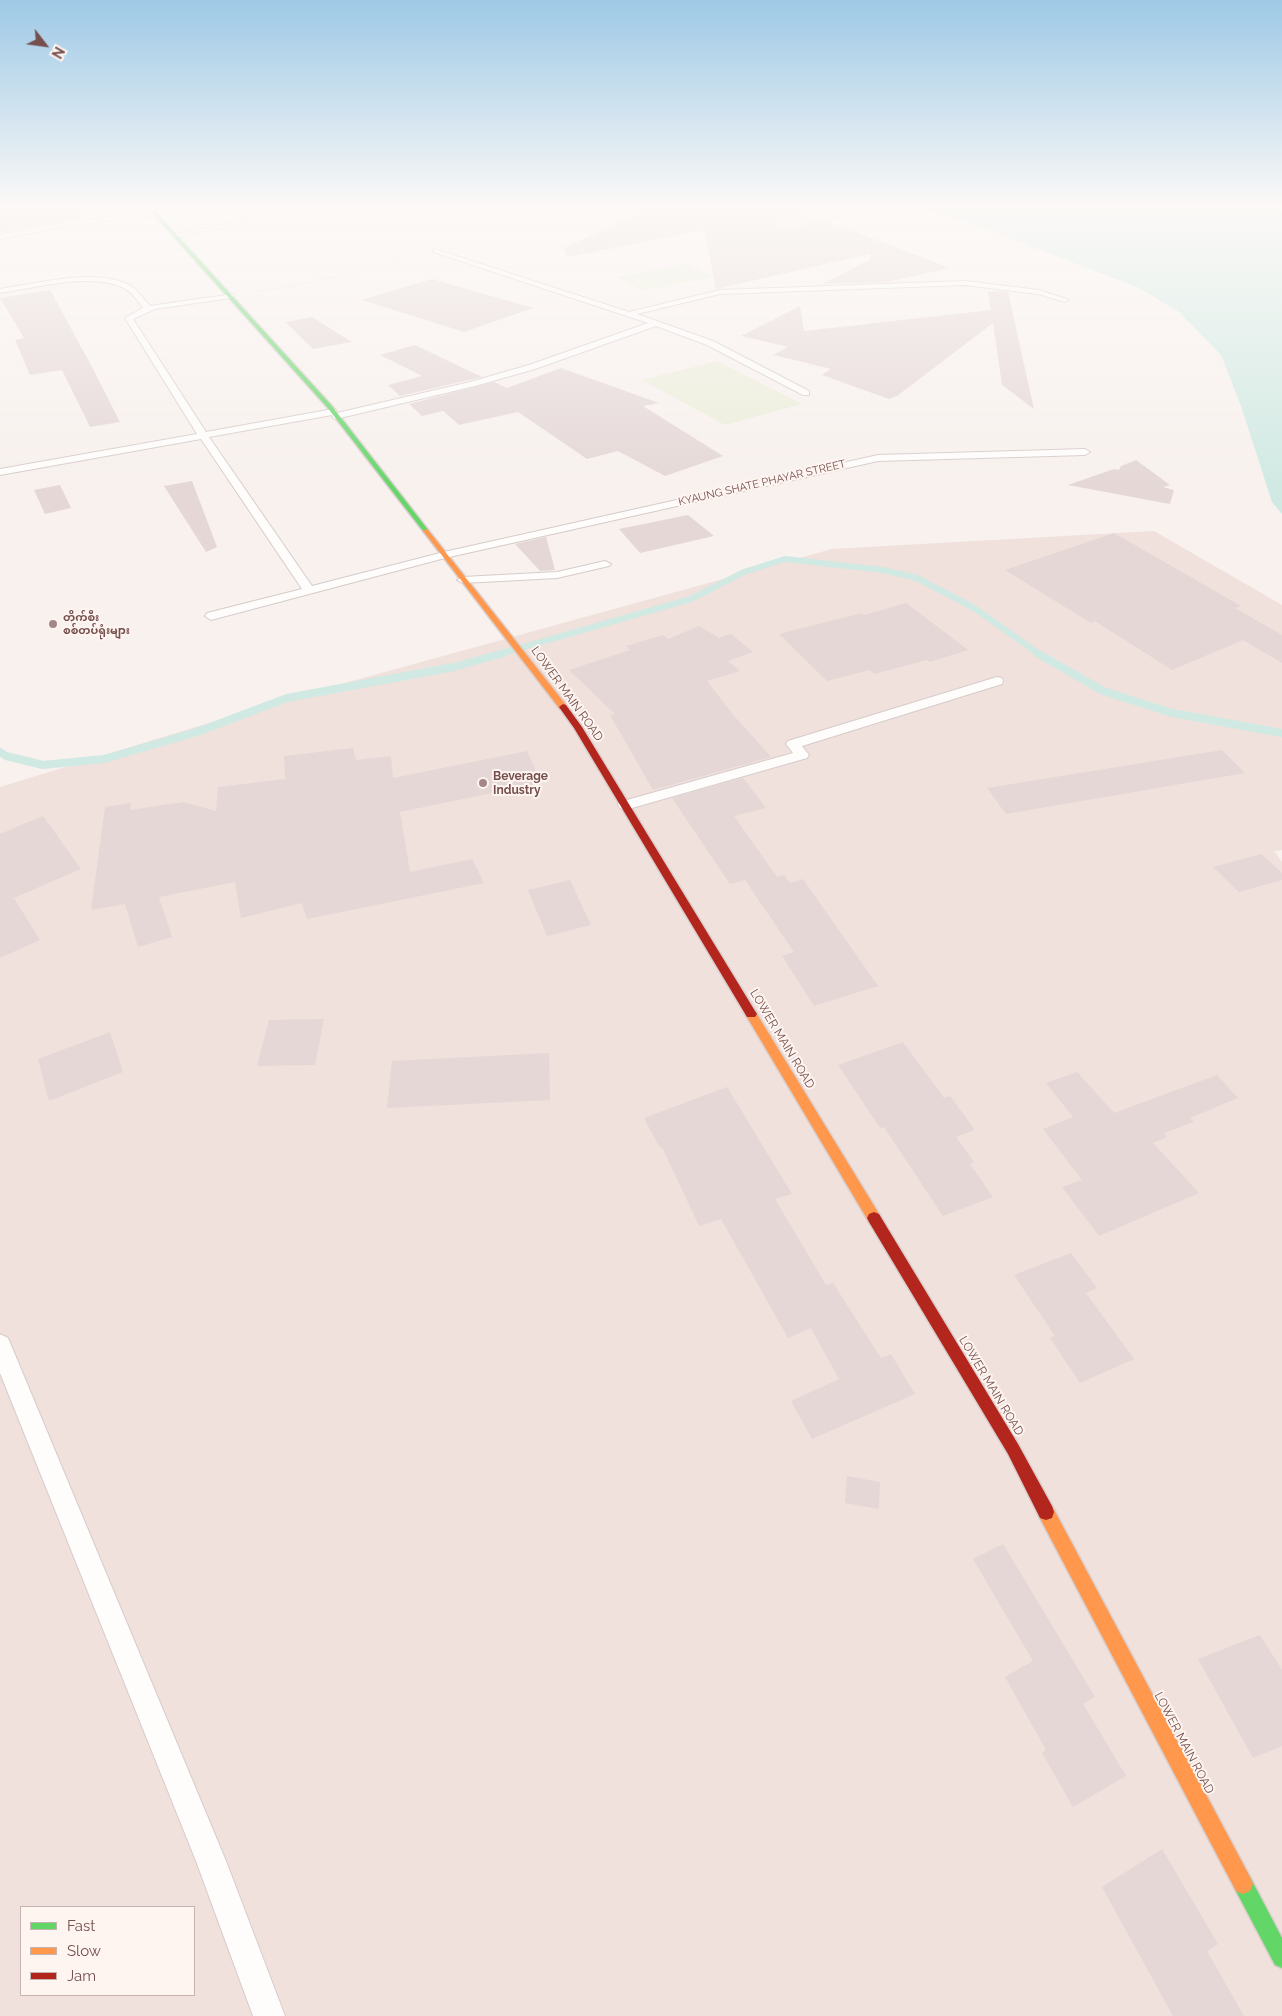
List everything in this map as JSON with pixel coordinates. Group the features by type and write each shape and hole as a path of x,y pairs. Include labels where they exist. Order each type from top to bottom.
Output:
{"main road":[{"name":"LOWER MAIN ROAD","path":"235,302 335,414 578,727 1013,1449 1282,1958"}],"lane":[{"path":"143,302 149,308"},
{"path":"189,302 149,308 129,318 202,435 308,589"},
{"path":"592,302 710,343 806,393"},
{"path":"629,314 678,302"},
{"path":"0,472 202,435 335,414 472,384 532,367 656,323"},
{"name":"KYAUNG SHATE PHAYAR STREET","path":"211,616 308,589 444,555 878,458 1085,452"},
{"path":"463,580 558,575 604,564"},
{"path":"625,805 802,755 793,744 997,681"},
{"path":"0,1346 211,1861 269,2016"}],"shaded area":[{"path":"1154,531 1282,605 1282,850 1274,851 1282,862 1282,2016 0,2016 0,787 287,699 832,549"}],"green space":[{"path":"717,361 802,404 725,425 642,380"}],"water":[{"path":"1162,302 1282,302 1282,514 1272,502 1241,406 1221,355 1179,312"}],"building":[{"path":"2,302 57,302 120,422 90,427 62,370 30,375 15,340 24,338"},
{"path":"369,302 512,302 533,308 464,332"},
{"path":"990,302 1010,302 1034,409 1002,385 993,323 897,396 889,399 822,375 831,369 773,355 788,347 741,336 800,306 804,331 991,310"},
{"path":"312,317 352,342 313,349 285,322"},
{"path":"415,345 482,377 400,396 388,385 422,376 380,355"},
{"path":"561,368 659,403 643,406 723,456 665,476 618,451 587,459 518,412 459,425 443,411 422,416 409,404 494,382 507,388"},
{"path":"1136,460 1170,485 1163,487 1174,490 1170,504 1068,485 1114,469 1119,470 1121,466"},
{"path":"192,481 217,547 206,552 164,486"},
{"path":"60,485 71,508 45,514 34,490"},
{"path":"688,515 714,536 640,553 619,529"},
{"path":"1114,533 1241,606 1235,608 1282,635 1282,663 1243,640 1172,670 1095,621 1091,623 1005,570"},
{"path":"546,537 555,570 540,571 515,544"},
{"path":"906,603 968,650 930,662 927,660 874,674 870,670 827,681 779,634 862,613 864,615"},
{"path":"699,626 719,638 731,634 753,652 728,661 740,671 707,681 734,716 771,757 653,790 610,715 615,714 569,670 630,650 626,646 663,635 668,639"},
{"path":"353,748 356,760 391,756 393,778 527,751 541,783 400,812 410,872 472,859 484,883 307,919 302,903 241,918 235,882 159,897 172,937 138,947 125,904 91,910 105,807 131,803 130,810 183,802 216,811 218,787 285,779 284,756"},
{"path":"1222,750 1245,773 1006,814 987,788"},
{"path":"743,778 766,808 734,816 777,877 784,875 790,883 803,879 878,986 814,1006 782,956 794,952 745,880 730,884 672,798"},
{"path":"43,816 81,869 14,898 40,940 0,958 0,834"},
{"path":"1261,854 1282,873 1282,880 1239,892 1213,867"},
{"path":"570,880 591,925 547,936 528,890"},
{"path":"324,1019 315,1065 257,1066 269,1020"},
{"path":"110,1032 123,1072 49,1101 38,1059"},
{"path":"903,1042 944,1098 950,1096 975,1130 956,1137 974,1162 970,1164 993,1197 943,1216 884,1127 880,1128 838,1065"},
{"path":"549,1053 550,1100 387,1108 392,1061"},
{"path":"1077,1072 1114,1113 1217,1075 1238,1098 1190,1118 1194,1122 1164,1133 1167,1137 1153,1143 1199,1193 1099,1236 1062,1187 1082,1180 1043,1129 1073,1117 1046,1083"},
{"path":"727,1087 792,1194 775,1199 826,1285 833,1283 881,1358 891,1354 915,1394 812,1439 791,1401 839,1379 811,1328 788,1338 721,1219 699,1226 662,1147 660,1148 644,1118"},
{"path":"1071,1253 1097,1288 1086,1293 1134,1359 1080,1383 1050,1338 1055,1336 1014,1275"},
{"path":"847,1476 880,1482 879,1509 845,1503"},
{"path":"1003,1544 1095,1697 1083,1704 1126,1776 1073,1807 1042,1753 1046,1750 1005,1677 1033,1661 973,1559"},
{"path":"1260,1635 1282,1670 1282,1746 1253,1758 1198,1659"},
{"path":"1162,1849 1218,1944 1207,1951 1244,2016 1173,2016 1102,1887"}],"waterway":[{"path":"499,654 691,599 744,572 785,559 883,570 917,578 974,608 1039,654"},
{"path":"0,752 6,756 43,765 104,759 197,732 287,698 454,667 504,653"},
{"path":"1037,653 1103,691 1172,713 1282,733"}],"traffic: fast":[{"path":"235,302 329,406 426,531"},
{"path":"1243,1884 1282,1958"}],"traffic: slow":[{"path":"426,531 563,707"},
{"path":"751,1014 874,1218"},
{"path":"1046,1512 1243,1884"}],"traffic: jam":[{"path":"563,707 578,727 751,1014"},
{"path":"874,1218 1013,1449 1046,1512"}],"place":[{"name":"တိုက်စီး စစ်တပ်ရုံးများ","path":"53,624"},
{"name":"Beverage Industry","path":"483,783"}]}
